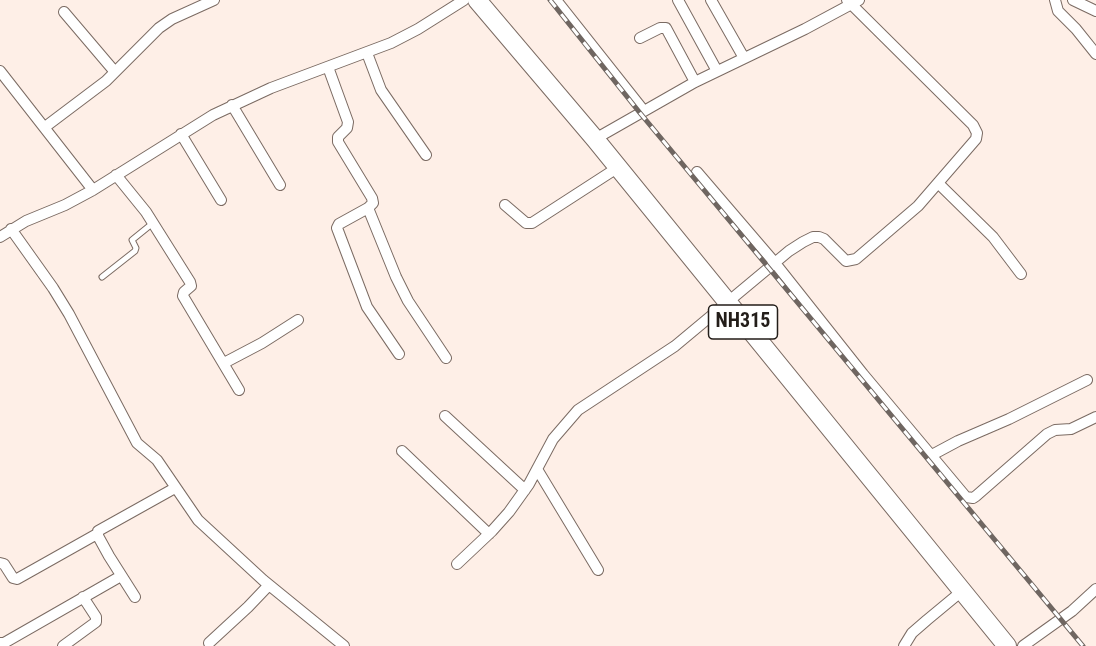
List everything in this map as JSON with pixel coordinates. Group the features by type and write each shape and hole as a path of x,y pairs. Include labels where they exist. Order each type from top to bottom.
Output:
{"highway":[{"name":"NH315","path":"477,0 595,139 1007,646"}],"street":[{"path":"45,127 115,72 159,28 172,19 213,0"},
{"path":"0,237 11,229 93,190 232,105 271,88 367,53 418,29 464,0"},
{"path":"556,0 644,111"},
{"path":"678,0 717,71"},
{"path":"711,0 744,58"},
{"path":"1055,0 1058,10 1096,54"},
{"path":"1073,0 1096,11"},
{"path":"457,564 509,512 525,490 553,439 578,410 613,385 656,360 789,251 813,237 825,239 846,261 856,259 918,206 939,184 977,136 976,129 852,1 805,29 695,82 595,139"},
{"path":"64,12 115,72"},
{"path":"640,38 660,28 666,28 695,82"},
{"path":"367,53 381,90 426,155"},
{"path":"328,67 348,122 347,128 338,137 338,142 373,203 339,224 337,230 367,307 399,354"},
{"path":"0,71 93,190"},
{"path":"232,105 280,185"},
{"path":"182,134 221,200"},
{"path":"505,205 526,223 532,223 617,168"},
{"path":"697,172 775,263 930,456 966,497 973,498 1047,434 1055,430 1071,429 1096,417"},
{"path":"116,175 153,223 190,282 183,296 239,390"},
{"path":"939,184 993,237 1021,274"},
{"path":"368,208 404,293 446,358"},
{"path":"11,229 69,314 137,443 157,460 198,520 269,585 344,646"},
{"path":"224,363 298,320"},
{"path":"930,456 1087,380"},
{"path":"445,416 525,490"},
{"path":"402,451 489,534"},
{"path":"537,469 598,570"},
{"path":"0,563 4,564 13,578 17,579 97,534 100,529 175,488"},
{"path":"97,534 120,576 135,597"},
{"path":"0,643 4,643 120,576"},
{"path":"208,643 269,585"},
{"path":"1023,646 1071,611 1096,589"},
{"path":"903,646 912,633 962,591"},
{"path":"63,646 96,622 96,617 83,597"}],"lane":[{"path":"102,277 135,251 133,238 153,223"}],"railway":[{"path":"550,0 640,113 1083,646"}]}
